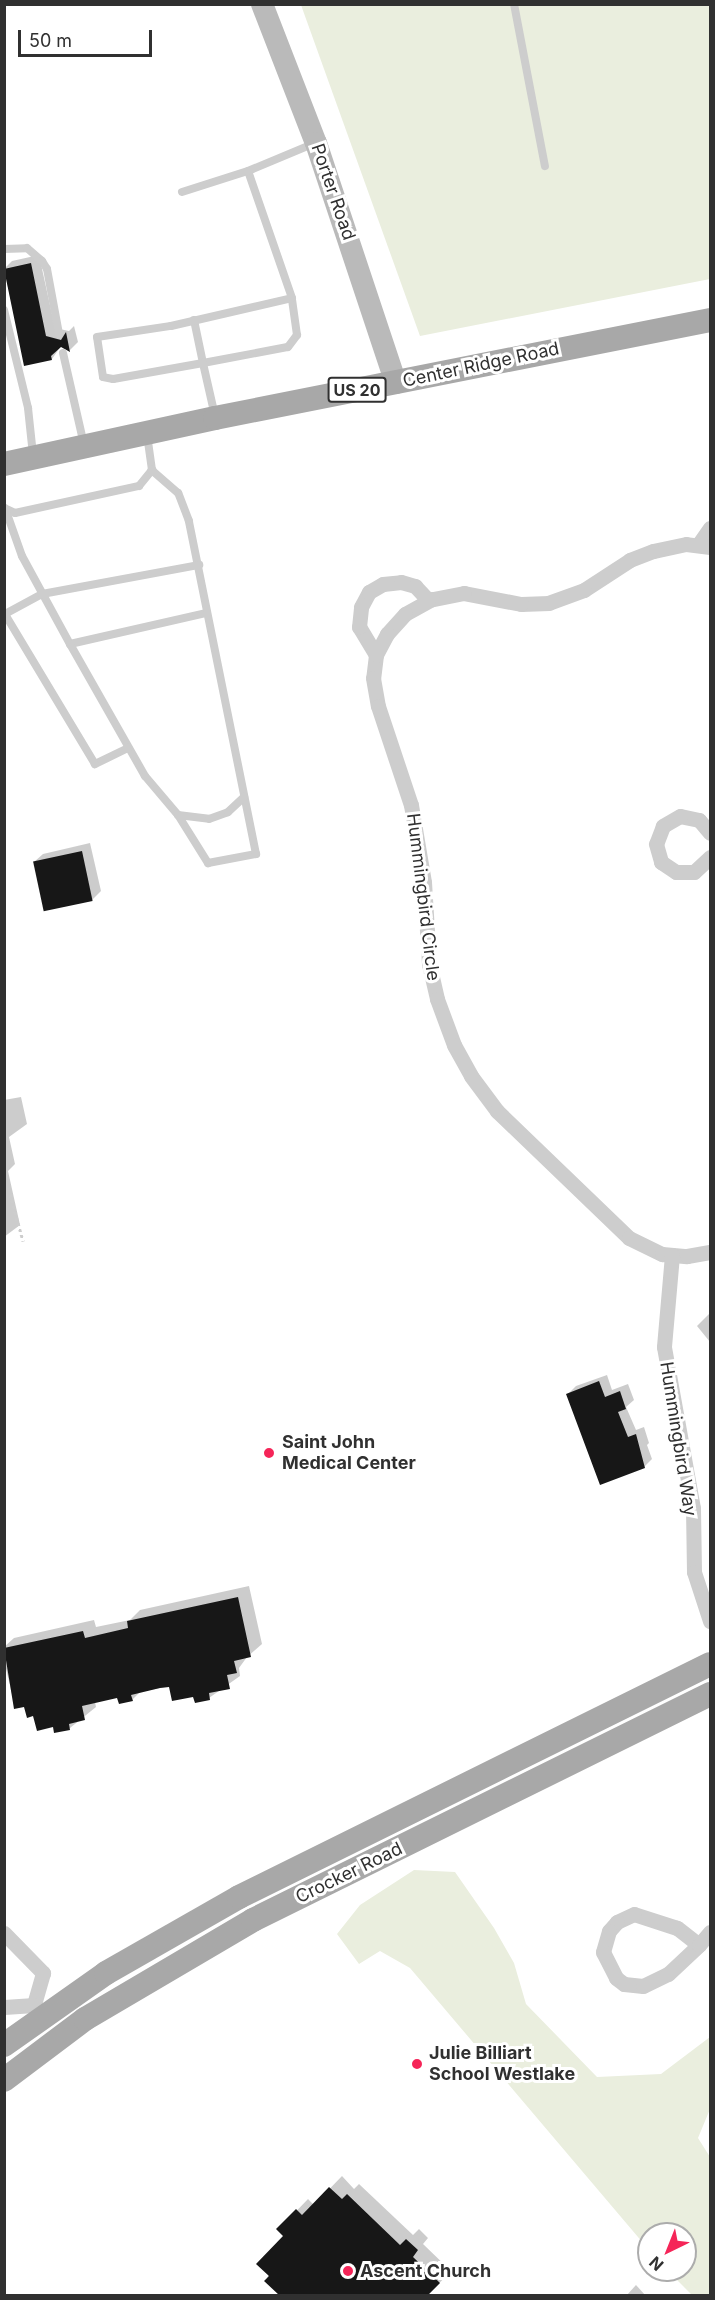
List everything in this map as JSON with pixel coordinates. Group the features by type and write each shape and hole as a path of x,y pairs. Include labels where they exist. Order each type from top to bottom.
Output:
{"main road":[{"name":"Porter Road","path":"262,4 316,142 396,383"},
{"name":"Center Ridge Road","path":"4,464 215,418 711,320"},
{"name":"Crocker Road","path":"4,2045 38,2011 239,1897 711,1664"},
{"name":"Crocker Road","path":"4,2080 57,2039 178,1961 253,1920 711,1694"}],"street":[{"name":"Hummingbird Circle","path":"711,528 704,546 675,545 641,555 584,590 549,603 521,604 464,593 428,600 396,624 376,656 374,692 411,805 424,882 429,964 454,1046 497,1111 605,1216 638,1244 672,1255 711,1252"},
{"path":"376,656 359,627 361,608 369,592 383,584 401,582 415,586 428,600"},
{"path":"710,831 699,820 680,816 663,826 656,844 661,862 676,873 694,872 711,857"},
{"name":"Hummingbird Way","path":"672,1255 664,1347 693,1508 694,1572 711,1621"},
{"path":"699,1945 677,1928 634,1914 616,1922 609,1931 603,1952 616,1978 643,1986 668,1974 699,1945 711,1932"},
{"path":"4,1933 43,1972 38,2011 57,2039"},
{"path":"4,2007 38,2011"}],"lane":[{"path":"514,4 545,165"},
{"path":"182,192 248,171 316,142"},
{"path":"248,171 292,298 297,335 288,347 113,379 103,377 97,336 194,320 292,298"},
{"path":"4,249 27,248 42,261 47,269 59,334"},
{"path":"4,310 28,408 33,457"},
{"path":"194,320 215,418"},
{"path":"63,353 84,446"},
{"path":"5,508 22,556 128,748 156,791 178,815 208,863 256,854 206,613 199,565 183,500 152,470 147,433"},
{"path":"5,508 15,513 139,486 152,470"},
{"path":"128,748 95,764 5,614 42,594 199,565"},
{"path":"70,644 206,613"},
{"path":"178,815 209,819 228,812 244,798"}],"path":[{"path":"10,1194 23,1241"}],"green space":[{"path":"301,5 710,5 710,279 420,336"},
{"path":"414,1870 455,1872 494,1928 514,1963 526,2004 597,2077 661,2074 710,2037 710,2109 698,2138 710,2157 710,2295 692,2295 679,2282 697,2282 697,2222 637,2222 637,2236 410,1968 380,1951 359,1964 337,1934 360,1905"}],"building":[{"path":"31,263 46,336 61,340 66,332 70,352 61,347 51,356 52,360 24,366 4,269"},
{"path":"82,851 93,901 44,911 33,861"},
{"path":"599,1381 605,1397 620,1391 626,1409 618,1412 628,1437 636,1434 645,1468 600,1485 566,1394"},
{"path":"238,1597 251,1657 234,1661 237,1673 227,1675 230,1689 209,1693 210,1700 195,1703 193,1697 172,1701 169,1687 160,1688 131,1695 133,1701 119,1704 117,1698 82,1706 85,1720 69,1724 70,1730 54,1733 53,1727 37,1731 33,1716 27,1718 24,1707 14,1709 4,1648 83,1631 85,1638 128,1628 127,1621"},
{"path":"329,2187 342,2199 347,2194 400,2245 406,2239 418,2250 413,2257 440,2283 428,2295 279,2295 264,2281 269,2276 256,2264 283,2236 276,2229 296,2209 302,2215"}],"place":[{"name":"Saint John Medical Center","path":"269,1453"},
{"name":"Julie Billiart School Westlake","path":"417,2064"},
{"name":"Ascent Church","path":"348,2271"}]}
